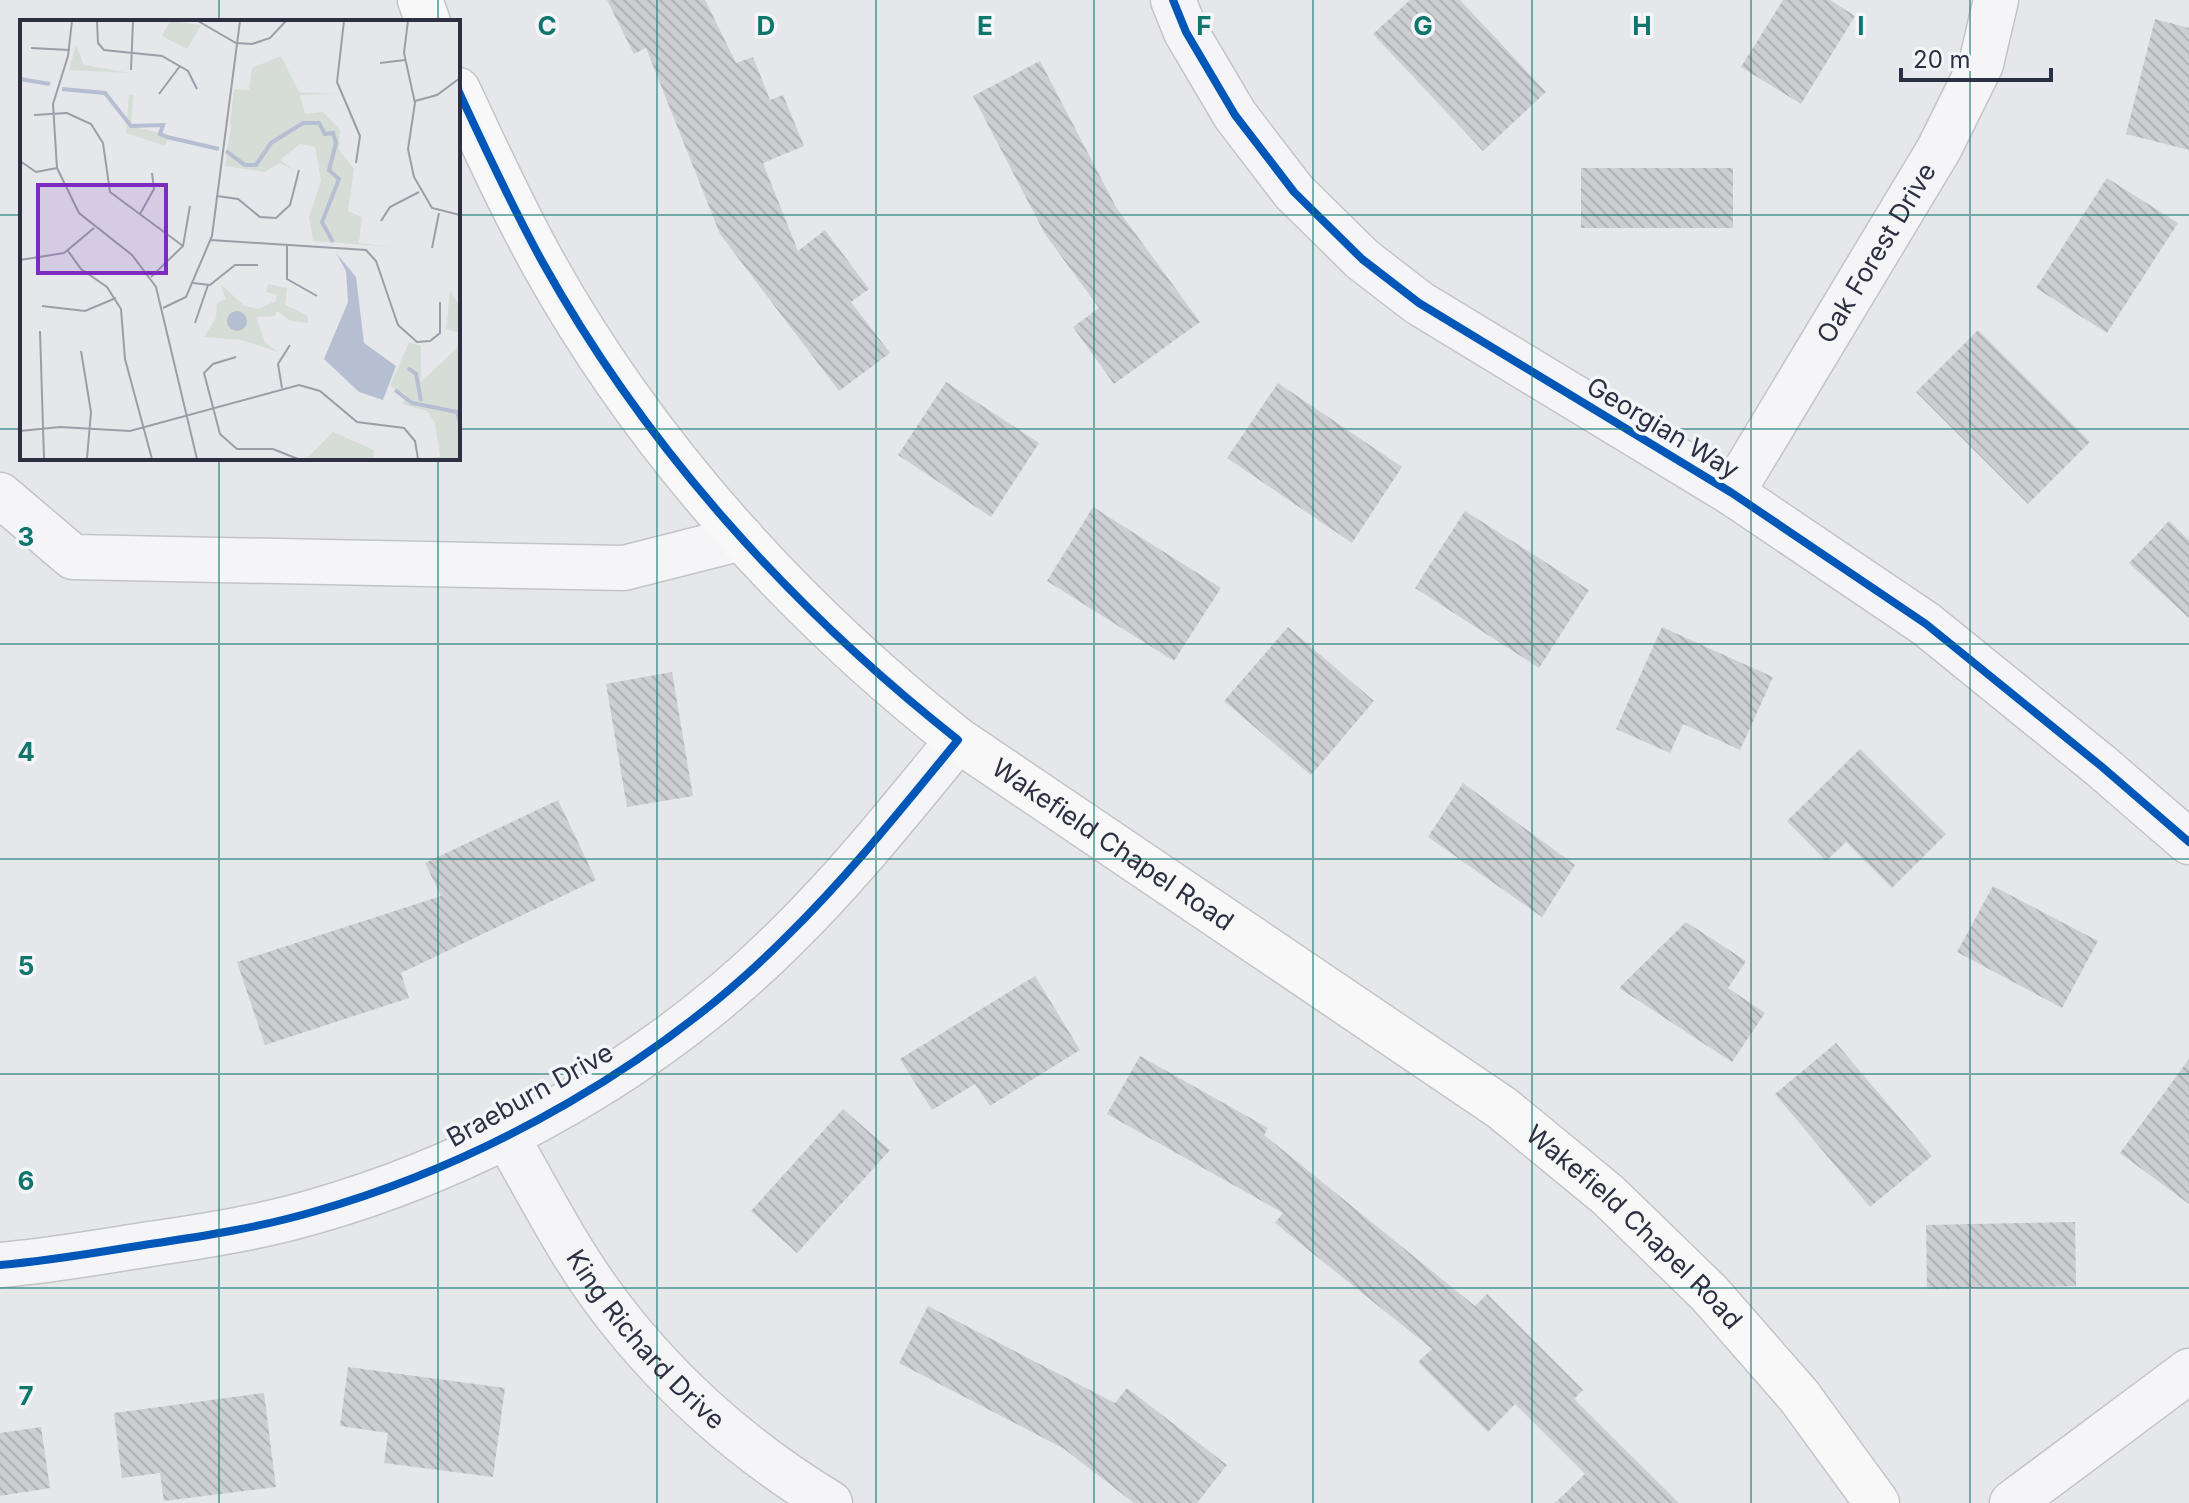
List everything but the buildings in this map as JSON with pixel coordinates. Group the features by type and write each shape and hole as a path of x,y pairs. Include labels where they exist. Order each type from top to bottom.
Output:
{"main road":[{"path":"420,0 427,20"},
{"name":"Wakefield Chapel Road","path":"460,94 508,198 545,266 615,379 698,488 804,605 910,702 958,740 1502,1108 1608,1195 1709,1293 1739,1327 1799,1396 1877,1503"}],"street":[{"name":"Georgian Way","path":"1173,0 1186,32 1235,115 1294,192 1362,259 1419,303 1732,493 1926,624 2189,842"},
{"name":"Oak Forest Drive","path":"1732,493 1939,149 1981,64 1996,0"},
{"path":"1,494 73,557 624,568 742,538"},
{"name":"Braeburn Drive","path":"0,1265 206,1236 316,1211 433,1170 506,1136 608,1079 702,1012 776,947 869,848 958,740"},
{"name":"King Richard Drive","path":"506,1136 578,1261 598,1291 660,1367 730,1433 830,1503"},
{"path":"2012,1503 2189,1371"}],"cycle path":[{"path":"1173,0 1186,32 1235,115 1294,192 1362,259 1419,303 1732,493 1926,624 2189,842"},
{"path":"0,1265 212,1234 316,1211 444,1165 568,1103 628,1066 738,982 832,889 958,740 838,636 781,580 676,461 628,397 543,263 460,94"}]}
